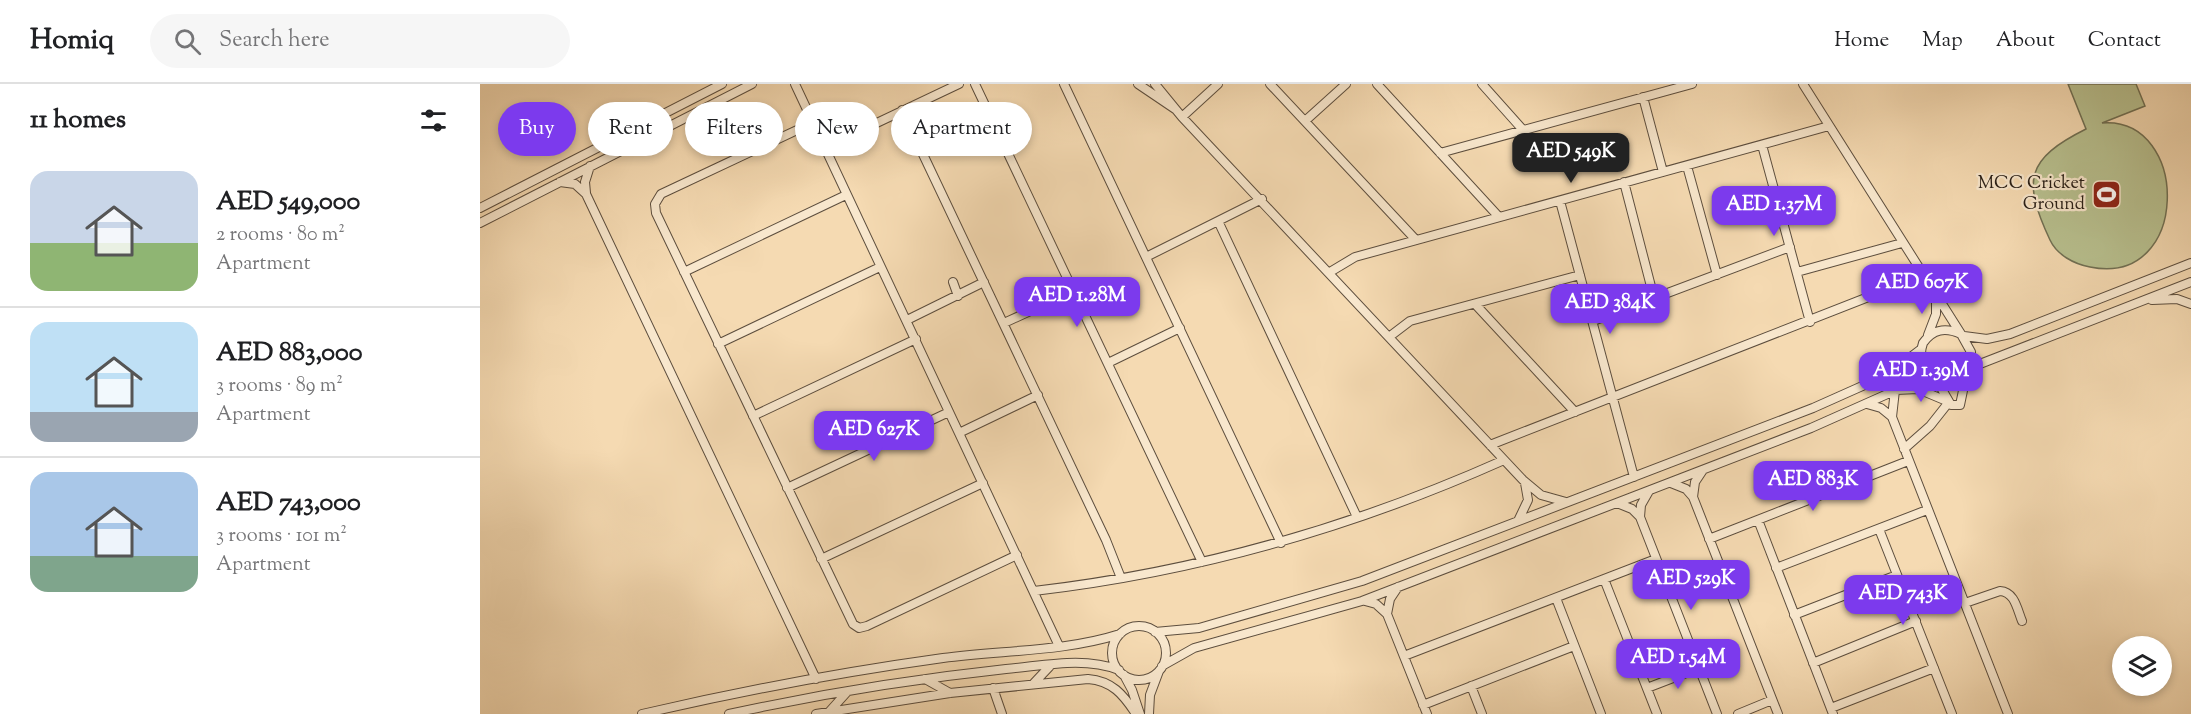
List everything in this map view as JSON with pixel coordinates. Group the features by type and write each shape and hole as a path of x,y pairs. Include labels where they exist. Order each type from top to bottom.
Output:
{"street":[{"path":"480,208 722,84"},
{"path":"480,224 752,84"},
{"path":"920,102 959,84"},
{"path":"975,84 1202,562"},
{"path":"1064,84 1281,543"},
{"path":"1138,84 1176,109"},
{"path":"1155,84 1182,117 1262,199 1523,480 1546,498 1569,502"},
{"path":"1182,117 1218,84"},
{"path":"1270,84 1416,240"},
{"path":"1305,121 1346,84"},
{"path":"1377,84 1499,217"},
{"path":"1482,84 1523,130"},
{"path":"1440,153 1692,84"},
{"path":"1803,84 1971,352 1961,403 1955,407 1949,402 1918,389 1895,390"},
{"path":"794,85 802,102"},
{"path":"1643,97 1663,172"},
{"path":"1330,272 1350,259 1829,126"},
{"path":"795,131 659,196 655,210 851,622 862,628 1017,555"},
{"path":"1762,145 1810,322"},
{"path":"828,156 1059,646"},
{"path":"924,156 1038,394 1122,578"},
{"path":"590,166 585,182 586,194 816,679"},
{"path":"1687,166 1717,275"},
{"path":"560,182 575,184 586,194"},
{"path":"1624,182 1654,298"},
{"path":"684,272 846,195"},
{"path":"1146,256 1219,223 1262,199"},
{"path":"1560,201 1634,477"},
{"path":"1219,223 1358,517"},
{"path":"1797,272 1902,243"},
{"path":"1593,321 1790,246"},
{"path":"1927,337 1943,329 1987,339 2010,334 2191,263"},
{"path":"718,344 880,267"},
{"path":"1389,337 1410,321 1580,275"},
{"path":"1491,445 1810,322 1922,276"},
{"path":"953,282 958,296"},
{"path":"907,320 984,282"},
{"path":"729,714 847,691 925,679 1051,665 1093,663 1142,680 1194,648 1362,601 1671,483 1867,404 1895,390 1933,377 1954,379 1966,370 2191,282"},
{"path":"1004,323 1074,291"},
{"path":"642,714 912,662 1090,642 1120,634 1133,627 1141,626 1155,632 1199,628 1314,597 1569,502 1856,390 1896,370 1920,350 1934,322 1936,298"},
{"path":"2142,301 2177,299 2191,304"},
{"path":"1475,304 1575,412"},
{"path":"1108,363 1180,328"},
{"path":"753,416 916,339"},
{"path":"1920,350 1922,364 1949,402"},
{"path":"1895,390 1892,417 2008,714"},
{"path":"959,433 1038,394"},
{"path":"1904,449 1930,426 1949,402"},
{"path":"1867,404 1881,408 1892,417"},
{"path":"788,488 949,412"},
{"path":"1034,591 1122,578 1281,543 1358,517 1504,460"},
{"path":"1709,539 1908,461"},
{"path":"1693,497 1695,482 1705,469"},
{"path":"1518,521 1528,501 1523,480"},
{"path":"821,559 983,483"},
{"path":"1671,483 1686,489 1693,497 1778,714"},
{"path":"1640,517 1643,500 1650,491"},
{"path":"1617,503 1632,509 1640,517 1717,714"},
{"path":"1776,568 1927,510"},
{"path":"1758,520 1832,711 1934,668"},
{"path":"1879,529 1952,714"},
{"path":"1404,656 1656,559"},
{"path":"1794,615 1897,575"},
{"path":"1604,579 1657,714"},
{"path":"1387,614 1390,599 1398,587"},
{"path":"1965,603 1997,592 2006,592 2013,597 2022,621"},
{"path":"1556,598 1601,714"},
{"path":"1362,601 1376,604 1387,614 1427,714"},
{"path":"1813,663 1916,621"},
{"path":"1149,714 1150,695 1161,668 1165,648 1155,632"},
{"path":"1120,634 1112,648 1112,656 1138,714"},
{"path":"1424,705 1574,646"},
{"path":"1034,683 1051,665"},
{"path":"1647,688 1699,668"},
{"path":"925,679 950,693"},
{"path":"816,714 950,693 1088,679 1100,680 1122,694 1138,714"},
{"path":"1471,686 1482,714"},
{"path":"993,688 1002,714"},
{"path":"829,712 847,691"},
{"path":"1738,714 1772,700"}],"green space":[{"name":"MCC Cricket Ground","path":"2068,84 2136,84 2145,106 2102,123 2131,128 2152,146 2164,171 2167,200 2162,229 2147,252 2123,267 2090,267 2078,264 2062,254 2050,240 2035,202 2033,186 2035,173 2041,161 2066,140 2086,129"}],"place":[{"name":"MCC Cricket Ground","path":"2106,194"}]}
